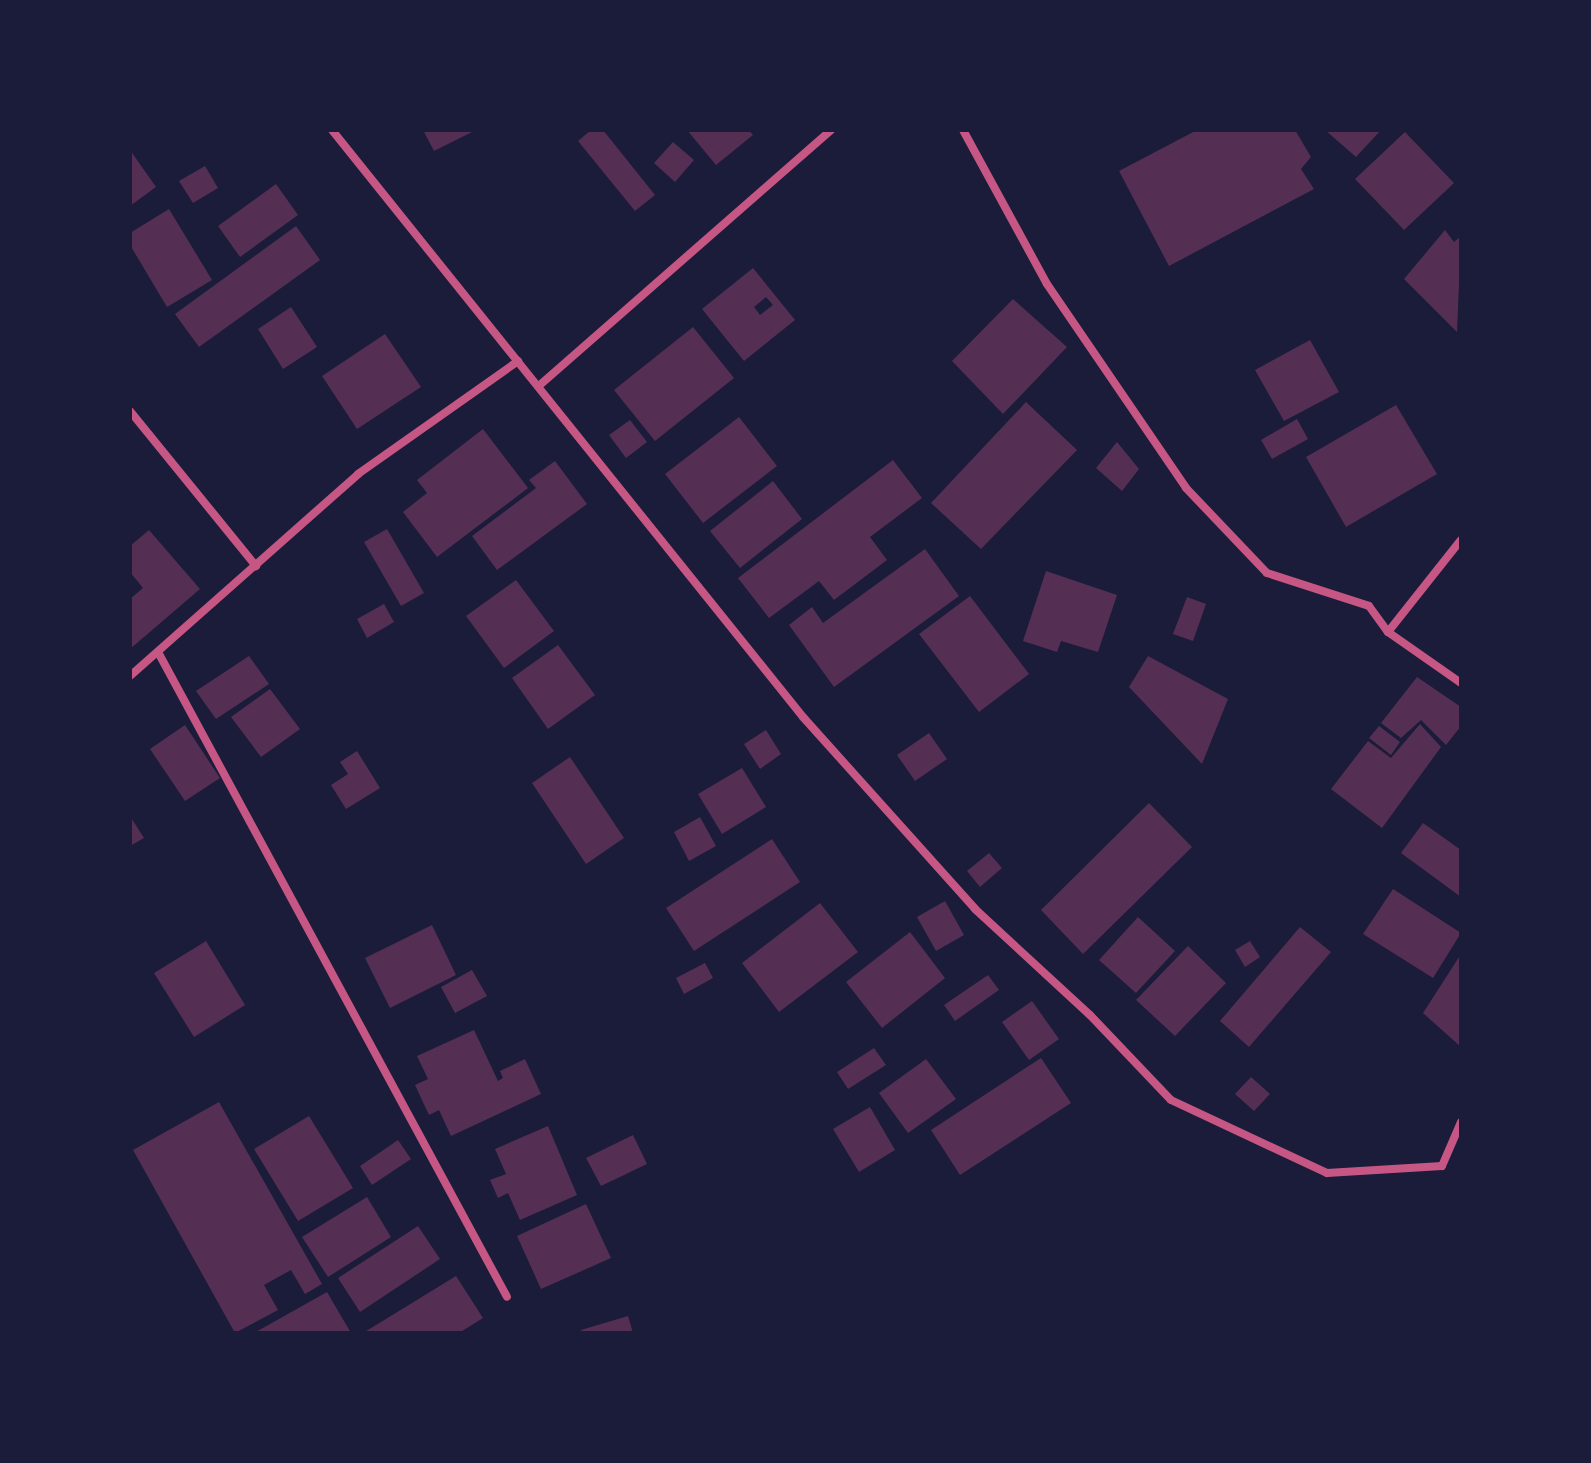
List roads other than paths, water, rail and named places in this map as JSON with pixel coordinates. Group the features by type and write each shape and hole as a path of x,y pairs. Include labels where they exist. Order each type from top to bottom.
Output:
{"street":[{"path":"332,130 518,361 541,384 813,728 975,909 1090,1015 1171,1100 1327,1173 1442,1166 1461,1122"},
{"path":"541,384 831,130"},
{"path":"963,130 1047,284 1186,488 1267,573 1369,606 1388,632 1461,683"},
{"path":"130,676 358,474 518,361"},
{"path":"130,411 256,566"},
{"path":"1388,632 1461,540"},
{"path":"158,652 507,1297"}]}
